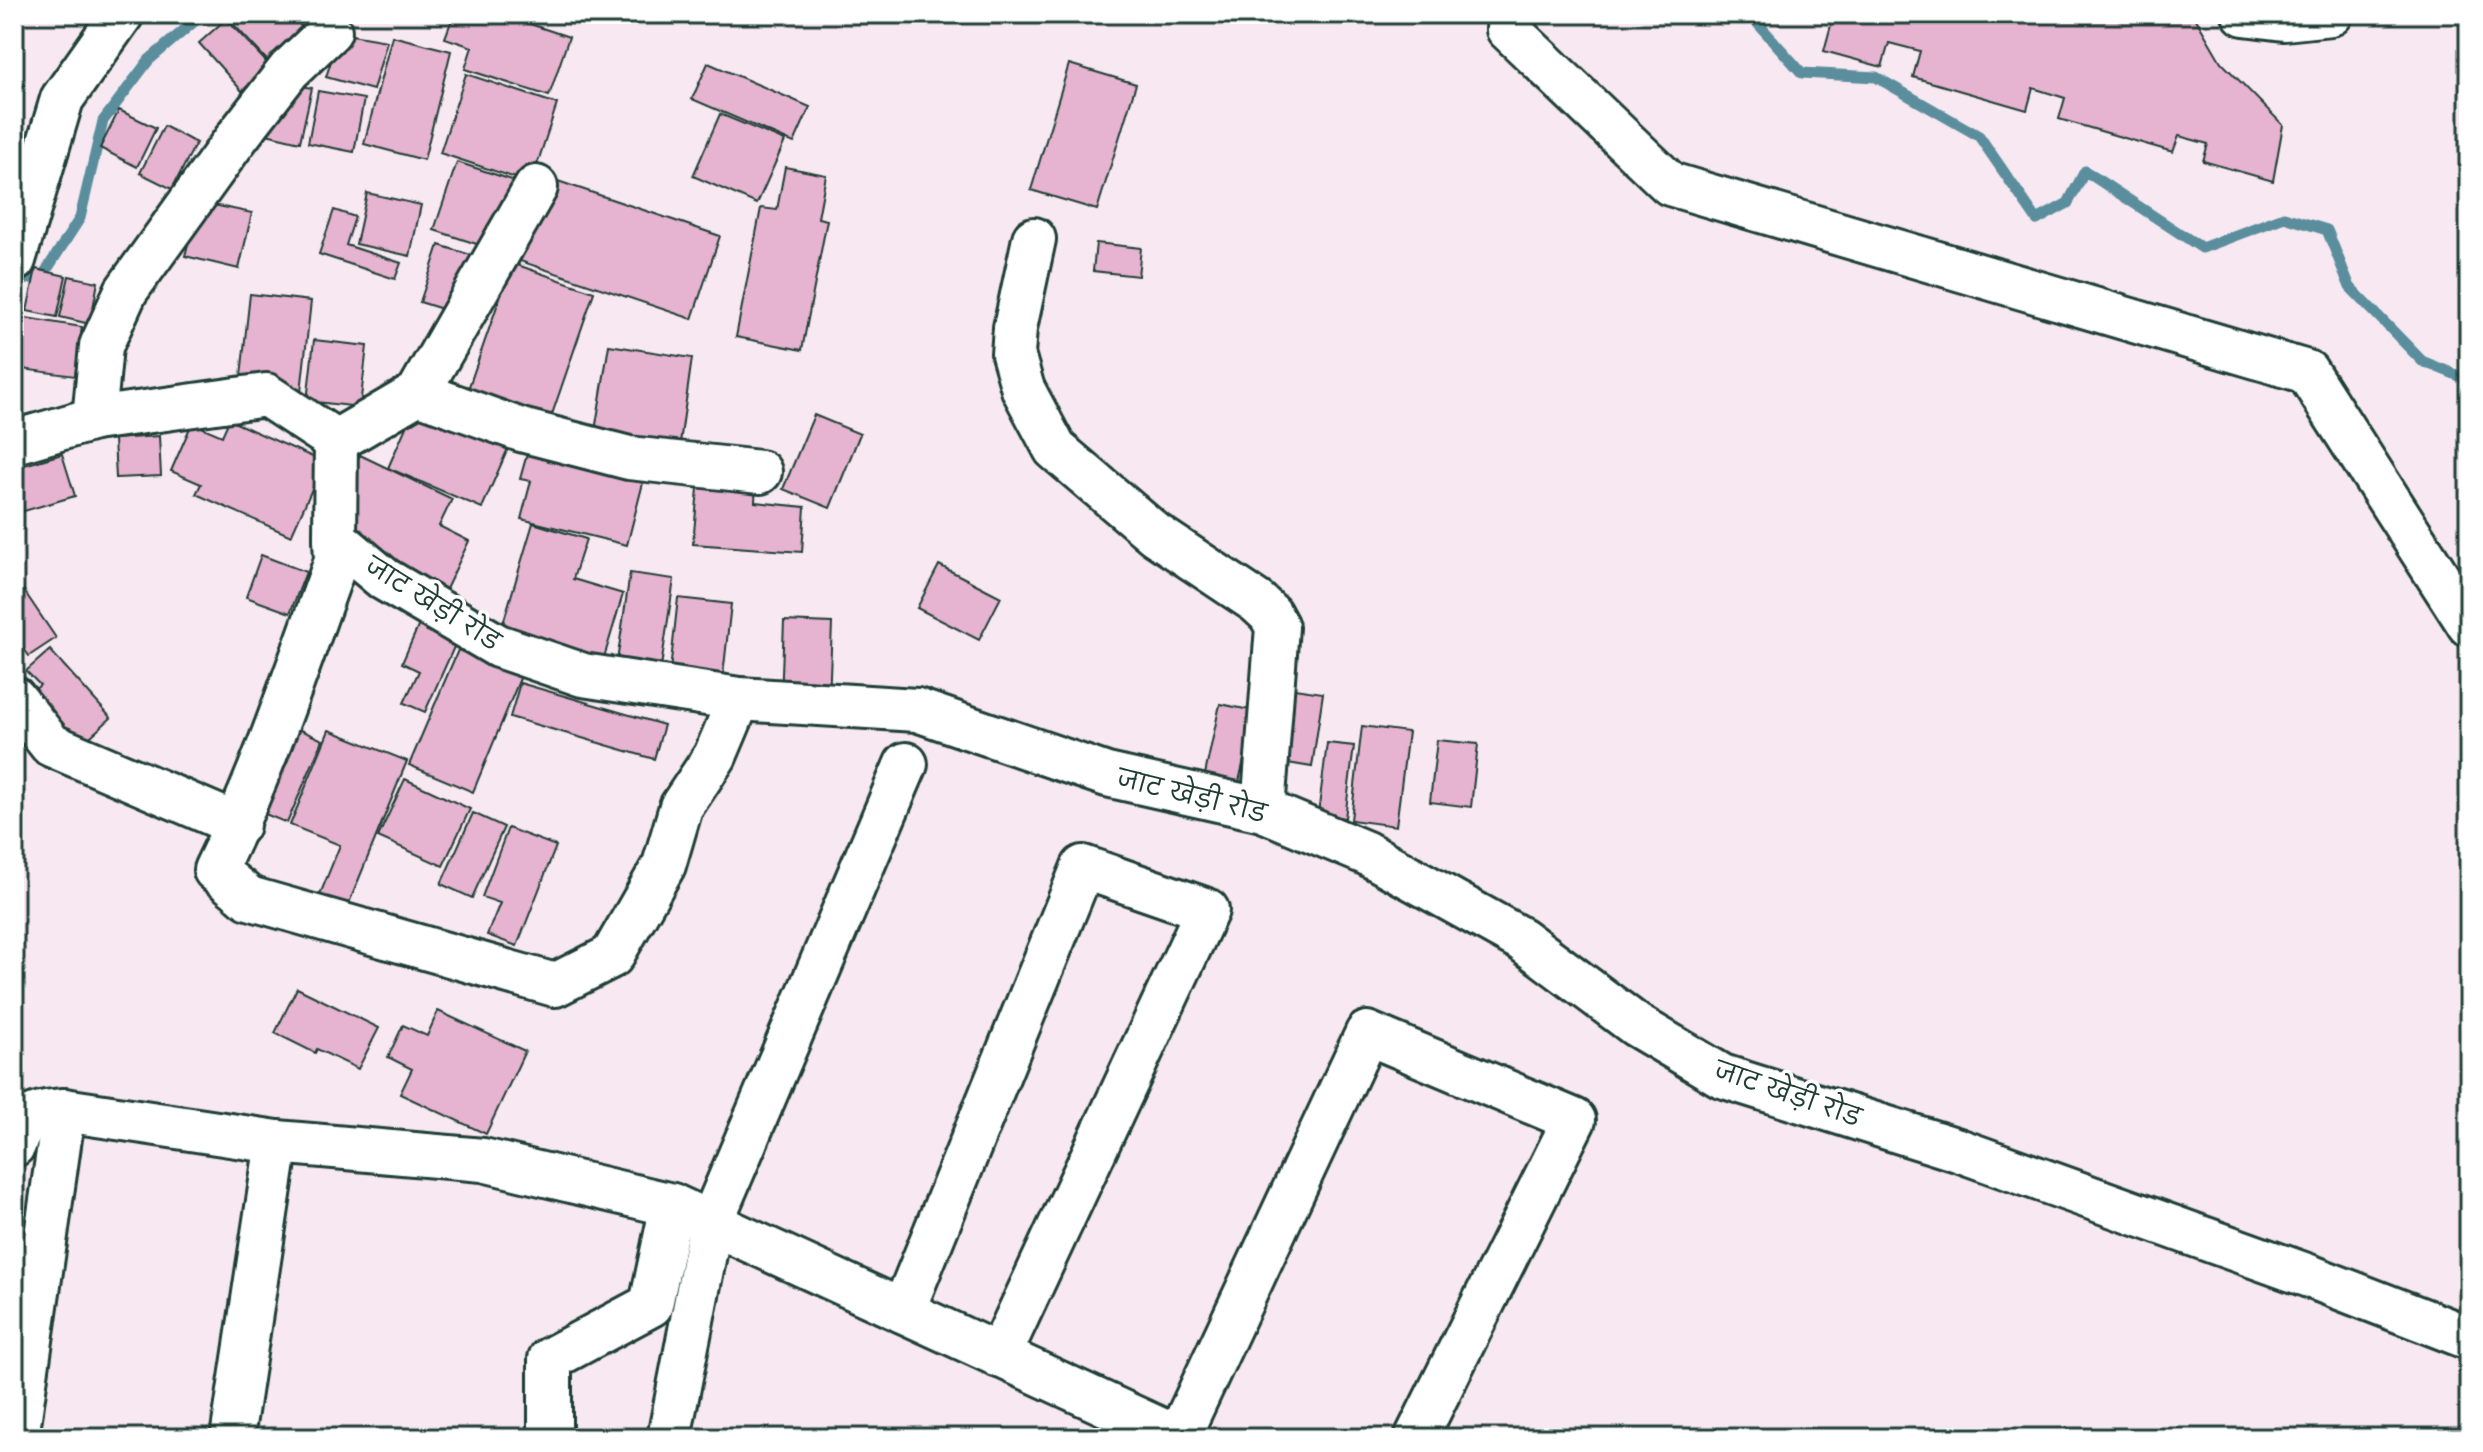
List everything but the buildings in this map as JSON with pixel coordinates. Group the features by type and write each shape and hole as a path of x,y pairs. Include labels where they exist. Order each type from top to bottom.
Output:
{"street":[{"path":"15,256 62,99 122,14"},
{"path":"1512,14 1508,29 1670,184 2307,372 2469,625"},
{"path":"2244,14 2284,19 2331,14"},
{"path":"94,419 101,346 126,291 289,70 330,31"},
{"path":"336,441 418,393 536,187"},
{"path":"1034,239 1015,328 1013,354 1023,389 1055,449 1155,534 1257,602 1270,614 1277,627 1263,810"},
{"path":"418,393 521,430 629,458 760,472"},
{"path":"14,442 94,419 266,395 336,441"},
{"path":"336,441 336,561 273,737 238,825 215,870 249,898 555,985 612,956 664,865 681,807 715,756 739,699"},
{"name":"जाट खेड़ी रोड","path":"335,538 384,579 498,646 583,675 739,699 917,710 1107,775 1263,810 1366,853 1521,939 1636,1025 1722,1076 1958,1150 2309,1276 2469,1338"},
{"path":"14,698 51,745 238,825"},
{"path":"669,1438 711,1223 906,764"},
{"path":"903,1311 1083,867 1207,910 999,1356"},
{"path":"14,1145 22,1124 38,1112 64,1110 277,1142 483,1160 672,1205 1178,1438 1367,1033 1574,1120 1416,1438"},
{"path":"17,1438 64,1110"},
{"path":"232,1438 277,1142"},
{"path":"550,1438 550,1359 651,1305 672,1205"}],"waterway":[{"path":"14,280 18,282 44,274 80,218 103,121 149,60 203,14"},
{"path":"1746,14 1802,73 1876,77 1979,136 2037,220 2068,203 2085,171 2202,248 2284,217 2327,230 2350,287 2422,361 2469,380"}]}
